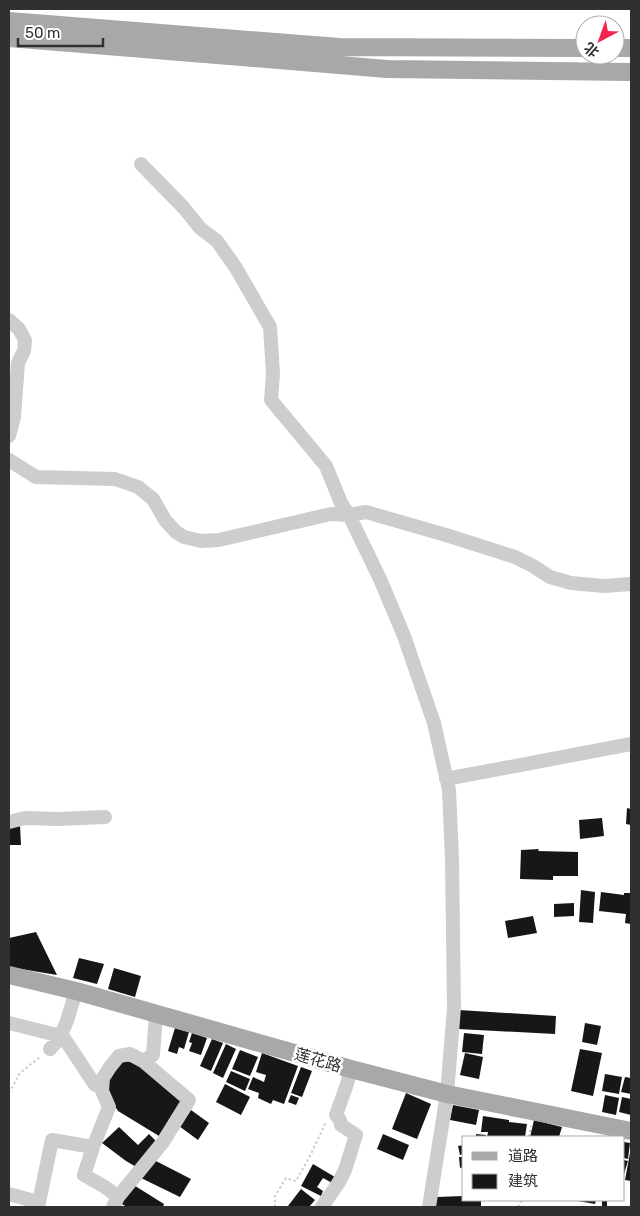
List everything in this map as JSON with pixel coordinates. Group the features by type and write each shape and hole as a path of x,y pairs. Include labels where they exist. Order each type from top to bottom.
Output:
{"main road":[{"path":"9,21 339,47 575,48"},
{"path":"9,38 387,69 631,72"},
{"name":"莲花路","path":"9,975 76,991 351,1069 447,1094 631,1131"}],"street":[{"path":"141,164 184,208 200,228 217,241 236,268 270,327 271,400 326,466 341,503 349,515 380,579 404,636 434,723 448,790 452,859 454,1008 447,1094 429,1207"},
{"path":"9,320 19,329 25,340 24,351 18,366 14,417 9,436"},
{"path":"9,355 15,357 18,366"},
{"path":"9,460 36,477 115,479 138,486 153,499 165,520 176,532 184,537 201,541 219,540 331,514 349,515 366,512 515,557 550,577 570,584 604,586 631,584"},
{"path":"446,779 631,744"},
{"path":"9,822 25,818 105,817"},
{"path":"50,1049 60,1036 67,1021 76,991"},
{"path":"144,1061 153,1055 156,1014"},
{"path":"9,1022 64,1038 95,1086"},
{"path":"130,1054 144,1061 188,1100 163,1142 115,1202 105,1187 84,1175 93,1147 109,1106 102,1091 103,1078 119,1056 130,1054"},
{"path":"322,1207 345,1170 356,1135 341,1125 336,1115 351,1069"},
{"path":"9,1194 38,1205 52,1140 93,1147"}],"path":[{"path":"9,1093 20,1073 50,1049"},
{"path":"274,1207 275,1196 286,1178 296,1181 327,1120 336,1115"}],"building":[{"path":"627,808 631,809 631,825 626,824"},
{"path":"602,818 604,836 580,839 579,820"},
{"path":"20,825 21,845 9,845 9,826"},
{"path":"539,849 538,851 578,852 578,876 553,876 553,880 520,879 521,850"},
{"path":"581,890 595,892 593,923 579,922"},
{"path":"601,892 624,895 624,893 631,893 631,924 625,923 626,914 599,911"},
{"path":"574,903 574,916 554,917 554,904"},
{"path":"533,916 537,933 508,938 505,921"},
{"path":"36,932 57,975 9,967 9,938"},
{"path":"79,958 104,964 97,984 73,978"},
{"path":"114,968 141,976 135,997 108,989"},
{"path":"459,1010 556,1016 555,1034 458,1029"},
{"path":"585,1023 601,1026 597,1045 582,1042"},
{"path":"175,1028 189,1032 184,1049 179,1047 177,1054 168,1051"},
{"path":"192,1033 207,1038 201,1055 189,1051 192,1043 189,1042"},
{"path":"464,1033 484,1035 482,1054 462,1052"},
{"path":"212,1039 223,1043 211,1071 200,1066"},
{"path":"226,1044 236,1049 223,1078 213,1073"},
{"path":"580,1049 602,1053 593,1096 571,1091"},
{"path":"240,1050 258,1057 250,1076 232,1069"},
{"path":"262,1053 298,1066 284,1104 273,1100 271,1104 258,1098 259,1093 248,1089 253,1077 264,1082 266,1075 256,1072"},
{"path":"465,1053 483,1057 479,1079 460,1075"},
{"path":"122,1060 143,1065 183,1102 159,1136 118,1111 107,1094 107,1079"},
{"path":"301,1067 312,1071 302,1097 291,1093"},
{"path":"231,1071 250,1079 245,1091 226,1082"},
{"path":"605,1074 622,1077 619,1094 602,1091"},
{"path":"625,1077 631,1078 631,1094 621,1092"},
{"path":"225,1084 250,1097 241,1115 216,1102"},
{"path":"406,1093 431,1104 417,1139 392,1129"},
{"path":"291,1095 299,1098 296,1105 288,1102"},
{"path":"605,1095 619,1098 616,1115 602,1112"},
{"path":"622,1097 631,1099 631,1115 619,1112"},
{"path":"453,1105 479,1110 476,1125 450,1120"},
{"path":"191,1110 209,1123 198,1140 179,1126"},
{"path":"483,1116 527,1124 525,1136 487,1136 488,1132 481,1132"},
{"path":"534,1120 562,1127 559,1136 530,1136"},
{"path":"119,1127 138,1145 149,1134 158,1143 138,1168 102,1143"},
{"path":"383,1134 409,1145 403,1160 377,1149"},
{"path":"625,1142 630,1143 628,1159 625,1158"},
{"path":"462,1145 462,1154 460,1155 458,1146"},
{"path":"631,1153 631,1181 625,1180"},
{"path":"459,1157 462,1157 462,1168 460,1168"},
{"path":"154,1160 191,1179 180,1197 141,1178"},
{"path":"625,1160 628,1161 625,1171"},
{"path":"313,1164 335,1177 332,1183 323,1178 317,1187 323,1191 321,1196 301,1186"},
{"path":"132,1184 164,1204 163,1207 127,1207 120,1203"},
{"path":"301,1189 315,1200 309,1207 289,1207 288,1206"},
{"path":"462,1196 462,1201 481,1201 481,1207 436,1207 436,1197"},
{"path":"578,1201 596,1201 595,1204"},
{"path":"602,1201 607,1201 607,1206 602,1206"}]}
